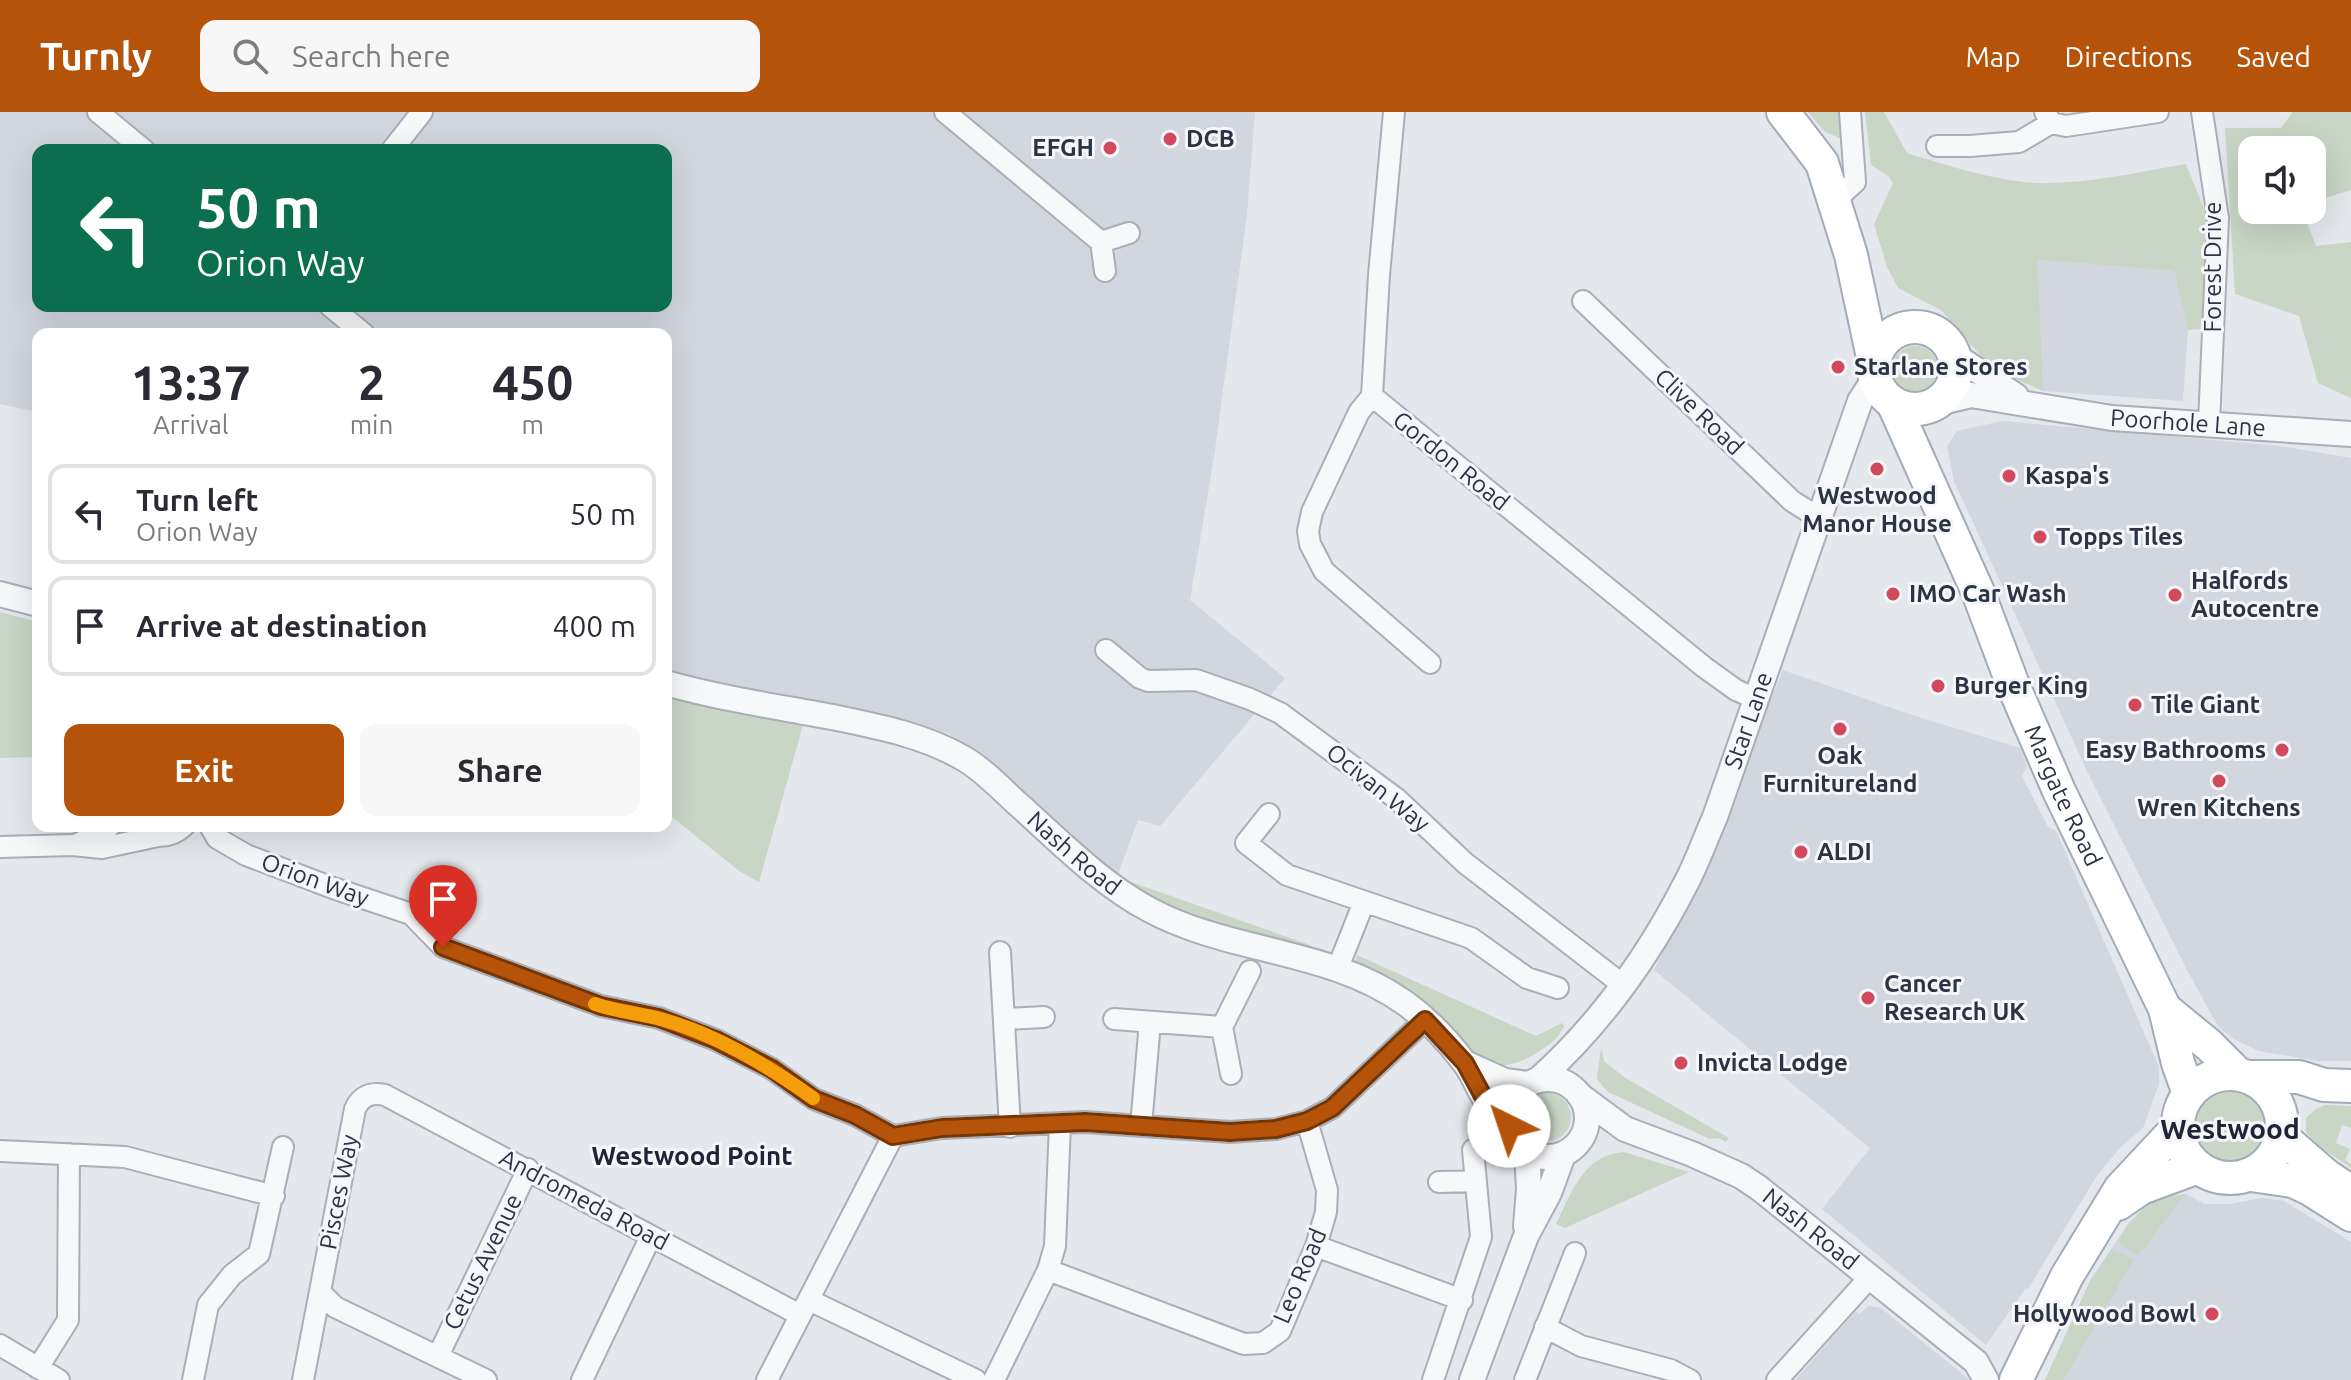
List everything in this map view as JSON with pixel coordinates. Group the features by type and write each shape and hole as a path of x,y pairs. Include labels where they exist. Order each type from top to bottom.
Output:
{"main road":[{"name":"Margate Road","path":"1783,112 1822,163 1856,279 1880,381 1914,447 1978,592 2013,685 2059,791 2165,1009 2189,1094"},
{"path":"1856,279 1890,311 1937,333 1948,343 1954,355 1954,382 1948,394 1920,416 1914,447"},
{"path":"1925,328 1911,327 1898,331 1878,349 1880,381 1903,408 1932,406"},
{"name":"Margate Road","path":"2165,1009 2244,1076"},
{"path":"2244,1076 2269,1090 2282,1127 2327,1176 2351,1192"},
{"path":"2338,1086 2299,1077 2211,1077 2189,1094 2183,1104 2178,1127 2180,1142 2187,1156 2198,1167 2223,1178 2251,1175 2293,1181 2351,1215"},
{"path":"2251,1175 2264,1167 2274,1155 2282,1127 2295,1104 2338,1086"},
{"path":"2018,1375 2067,1276 2120,1189 2178,1127"},
{"path":"2107,1211 2141,1188 2198,1167"}],"street":[{"path":"98,112 137,144"},
{"path":"397,144 422,112"},
{"path":"945,112 1101,242 1105,271"},
{"name":"Gordon Road","path":"1394,112 1372,396 1704,667 1736,690 1756,699"},
{"path":"1834,201 1855,182 1850,112"},
{"path":"1937,146 2019,142 2048,118 2066,126 2158,112"},
{"name":"Forest Drive","path":"2202,112 2218,218 2209,423"},
{"path":"1101,242 1129,233"},
{"name":"Clive Road","path":"1583,301 1792,501 1819,518"},
{"path":"337,312 357,328"},
{"name":"Poorhole Lane","path":"1954,355 2025,402"},
{"name":"Star Lane","path":"1533,1082 1579,1042 1623,985 1687,883 1715,817 1860,401 1880,381"},
{"name":"Poorhole Lane","path":"1932,406 1971,395 2112,418 2351,434"},
{"path":"1372,396 1359,412 1312,512 1308,531 1310,544 1324,571 1430,663"},
{"path":"0,594 32,602"},
{"name":"Ocivan Way","path":"1106,650 1148,681 1196,680 1280,713 1397,799 1465,863 1623,985"},
{"name":"Nash Road","path":"672,685 705,694 880,727 941,746 989,778 1094,872 1152,912 1204,932 1337,970 1377,985 1405,1003 1465,1063 1489,1107 1509,1126"},
{"path":"1269,814 1246,843 1287,875 1471,938 1527,978 1558,988"},
{"path":"73,845 103,832"},
{"path":"0,847 73,845 102,848 172,832"},
{"name":"Orion Way","path":"172,832 213,832 246,855 411,914 443,947 601,1006 659,1018 716,1040 772,1069 814,1099 855,1115 893,1136"},
{"path":"1337,970 1364,902"},
{"path":"1000,952 1010,1127"},
{"path":"1231,1074 1222,1027 1250,971"},
{"path":"1004,1019 1044,1017"},
{"path":"1114,1019 1222,1027"},
{"path":"767,1380 893,1136 942,1128 1085,1122 1230,1132 1276,1129 1307,1121 1332,1108 1425,1020"},
{"path":"1141,1126 1150,1022"},
{"path":"1577,1093 1564,1083 1551,1079 1533,1082 1512,1102 1508,1114 1509,1126 1519,1145 1527,1152 1551,1158 1570,1151 1581,1138 1587,1116 1577,1093 1574,1068 1579,1042"},
{"name":"Nash Road","path":"1465,1063 1505,1081 1533,1082"},
{"name":"Nash Road","path":"1577,1093 1625,1129 1741,1176 1782,1205 1981,1371 2018,1375"},
{"name":"Andromeda Road","path":"365,1096 385,1095 651,1236 805,1308 976,1380"},
{"name":"Pisces Way","path":"303,1380 355,1109 365,1096"},
{"name":"Leo Road","path":"1048,1270 1244,1344 1263,1343 1280,1331 1316,1246 1326,1212 1327,1190 1307,1121"},
{"path":"994,1380 1048,1270 1055,1246 1060,1124"},
{"path":"1581,1138 1625,1129"},
{"path":"193,1380 208,1305 232,1275 259,1254 283,1147"},
{"path":"1433,1380 1481,1237 1473,1150"},
{"path":"0,1151 125,1157 274,1196"},
{"path":"1526,1236 1529,1189 1527,1152"},
{"path":"38,1368 68,1320 69,1154"},
{"path":"1472,1380 1526,1236 1549,1193 1563,1155"},
{"name":"Cetus Avenue","path":"438,1356 528,1169"},
{"path":"1439,1182 1476,1181"},
{"path":"582,1380 651,1236"},
{"path":"1316,1246 1462,1300"},
{"path":"1525,1380 1575,1253"},
{"path":"1777,1380 1870,1277"},
{"path":"320,1292 335,1307 485,1380"},
{"path":"1545,1327 1597,1352 1671,1370 1690,1380"},
{"path":"0,1345 59,1380"}],"shaded area":[{"path":"0,112 1255,112 1247,215 1214,457 1190,600 1285,678 1160,826 1138,820 1117,877 949,734 672,676 672,328 32,328 32,411 0,404"},
{"path":"2038,260 2174,271 2188,330 2183,401 2043,391"},
{"path":"2002,421 2280,446 2351,458 2351,1061 2318,1061 2259,1051 2234,1039 2217,1025 2086,769 1954,481 1947,446 1957,431"},
{"path":"1783,670 1912,715 2020,748 2027,766 2022,776 2048,827 2056,831 2159,1067 2159,1084 2143,1128 2121,1147 2098,1174 2028,1289 1986,1345 1822,1209 1870,1148 1654,970 1692,892"},
{"name":"Hollywood Bowl","path":"2185,1194 2205,1204 2230,1204 2262,1198 2284,1201 2351,1242 2351,1380 2045,1380 2091,1279 2128,1224 2153,1199"},
{"path":"1869,1306 1881,1308 1970,1380 1795,1380 1856,1311 1859,1314"}],"green space":[{"path":"1808,112 1844,112 1847,141 1825,132"},
{"path":"1865,112 1884,112 1907,153 2007,180 2076,182 2186,164 2208,219 2202,329 2188,330 2174,271 2038,260 2043,391 2013,378 1982,357 1941,310 1898,288 1887,267 1874,224 1893,183 1871,165"},
{"path":"2293,112 2351,112 2351,190 2326,198 2326,136 2238,136 2238,224 2308,224 2316,246 2351,242 2351,398 2318,383 2299,316 2235,294 2225,128 2281,128"},
{"path":"1915,346 1931,353 1938,369 1931,385 1915,392 1899,385 1892,369 1899,353"},
{"path":"0,612 32,620 32,757 0,758"},
{"path":"672,696 803,725 759,882 739,871 672,817"},
{"path":"1117,877 1310,945 1307,953 1177,914"},
{"path":"1357,955 1536,1036 1562,1023 1564,1026 1553,1041 1526,1059 1504,1065 1491,1061 1452,1038 1355,963"},
{"path":"1601,1047 1604,1061 1624,1077 1729,1138 1726,1142 1718,1138 1710,1139 1608,1092 1597,1079"},
{"path":"2231,1090 2251,1096 2261,1106 2267,1126 2261,1146 2251,1156 2231,1162 2211,1156 2201,1146 2195,1126 2201,1106 2211,1096"},
{"path":"1547,1093 1564,1100 1571,1117 1564,1134 1547,1141 1530,1134 1523,1117 1530,1100"},
{"path":"2325,1105 2351,1106 2351,1128 2342,1125 2336,1143 2350,1149 2345,1160 2351,1168 2306,1133 2306,1118"},
{"path":"1624,1152 1689,1172 1565,1228 1556,1224 1574,1188 1589,1168 1598,1160"},
{"path":"2185,1194 2138,1256 2118,1241 2128,1224 2153,1199"},
{"path":"2112,1249 2134,1260 2063,1380 2045,1380 2091,1279"}],"slow traffic":[{"path":"595,1004 659,1018 716,1040 772,1069 813,1098"}],"place":[{"name":"DCB","path":"1170,139"},
{"name":"EFGH","path":"1110,148"},
{"name":"Starlane Stores","path":"1838,367"},
{"name":"Westwood Manor House","path":"1877,469"},
{"name":"Kaspa's","path":"2009,476"},
{"name":"Topps Tiles","path":"2040,537"},
{"name":"IMO Car Wash","path":"1893,594"},
{"name":"Halfords Autocentre","path":"2175,595"},
{"name":"Burger King","path":"1938,686"},
{"name":"Tile Giant","path":"2135,705"},
{"name":"Oak Furnitureland","path":"1840,729"},
{"name":"Easy Bathrooms","path":"2282,750"},
{"name":"Wren Kitchens","path":"2219,781"},
{"name":"ALDI","path":"1801,852"},
{"name":"Cancer Research UK","path":"1868,998"},
{"name":"Invicta Lodge","path":"1681,1063"},
{"name":"Hollywood Bowl","path":"2212,1314"}],"district":[{"name":"Westwood","path":"2230,1129"},
{"name":"Westwood Point","path":"692,1156"}],"route":[{"path":"443,947 601,1006 659,1018 716,1040 772,1069 814,1099 855,1115 893,1136 942,1128 1085,1122 1230,1132 1276,1129 1307,1121 1332,1108 1425,1020 1465,1063 1489,1107 1509,1126"}]}
